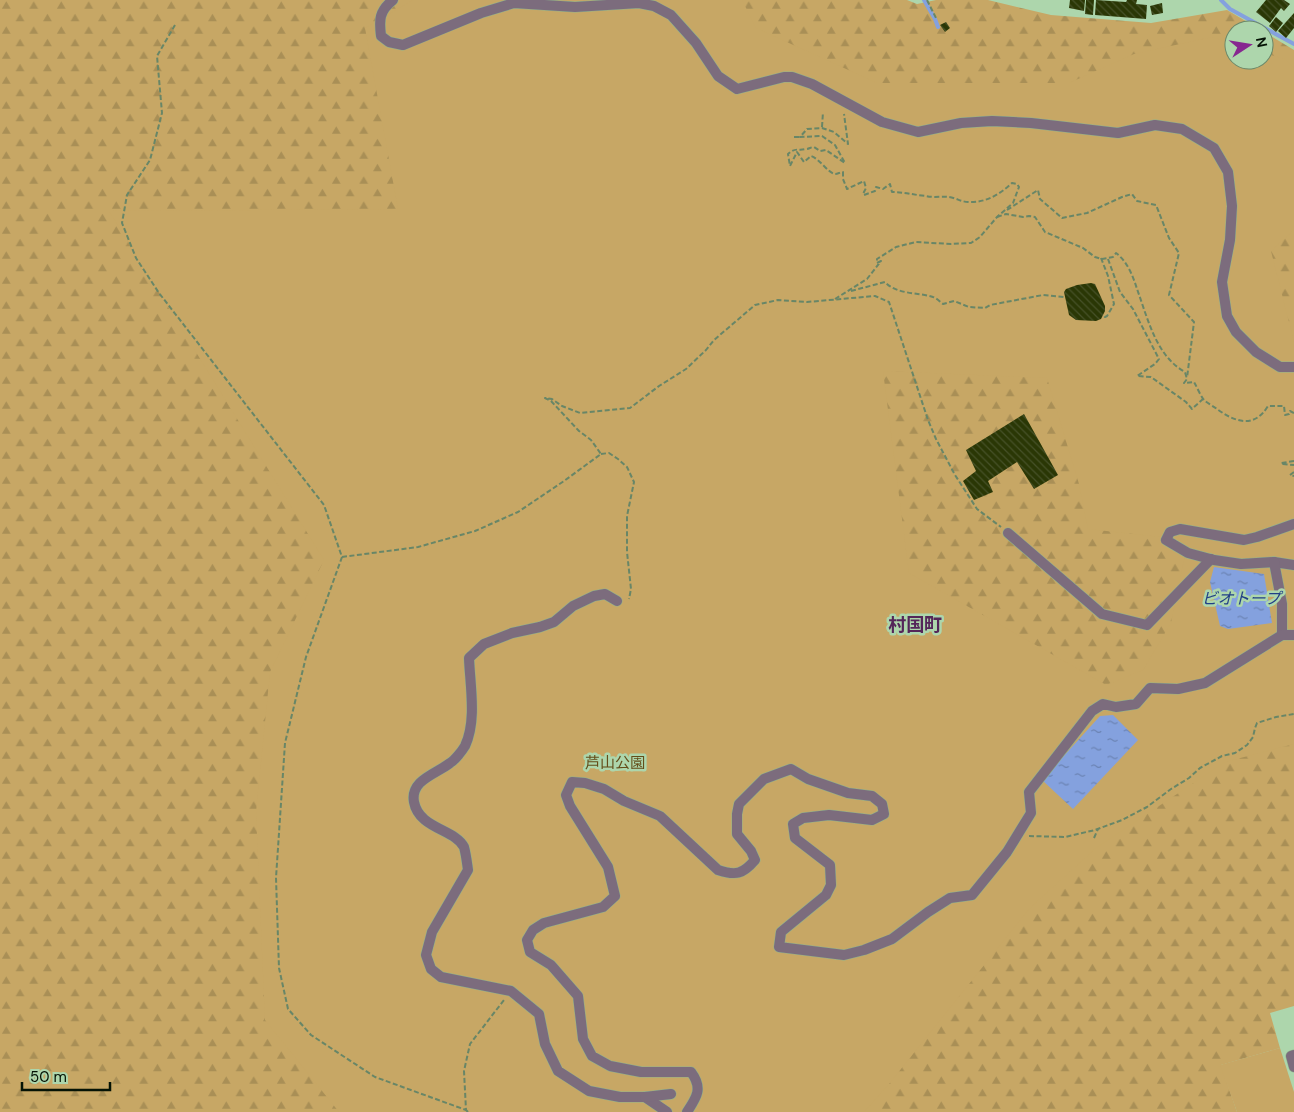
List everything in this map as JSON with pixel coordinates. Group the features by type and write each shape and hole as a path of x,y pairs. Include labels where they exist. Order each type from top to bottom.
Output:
{"street":[{"path":"393,0 379,18 381,36 389,42 403,45 480,12 514,3 575,7 639,3 654,6 671,15 696,43 718,76 737,89 784,77 792,77 812,84 882,122 918,132 962,124 992,122 1031,123 1118,132 1155,125 1182,129 1214,148 1228,172 1232,206 1230,240 1222,282 1227,316 1236,332 1256,352 1280,367 1294,367"},
{"path":"1294,524 1244,540 1180,529 1170,532 1166,540 1188,554 1212,559 1242,564 1274,562 1294,565"},
{"path":"1008,533 1102,614 1147,625 1212,559"},
{"path":"1274,562 1282,604 1282,635"},
{"path":"617,601 605,594 594,596 573,606 554,622 540,628 512,633 484,644 469,658 471,707 465,746 451,763 420,782 414,793 414,804 433,827 455,837 464,847 468,870 432,932 426,955 431,969 441,977 511,991 539,1014 545,1044 558,1071 590,1091 620,1097 671,1094"},
{"path":"687,1112 697,1095 697,1081 691,1072 641,1072 610,1066 592,1056 583,1039 578,996 551,965 530,952 526,940 533,930 544,923 603,907 615,896 608,867 570,806 566,795 572,782 584,782 604,789 624,801 660,816 718,870 730,874 747,870 755,860 751,851 738,834 737,814 739,804 764,779 791,769 808,779 848,793 872,796 882,804 884,814 872,820 828,815 803,818 793,824 796,838 830,865 831,885 826,895 780,932 779,948 844,954 864,950 892,939 950,898 972,895 1007,852 1031,813 1029,792 1092,711 1103,704 1116,707 1136,704 1150,688 1178,689 1205,683 1282,635 1294,635"},
{"path":"1294,1055 1291,1056 1294,1067"},
{"path":"645,1097 667,1112"}],"path":[{"path":"927,0 937,20"},
{"path":"175,25 157,56 162,113 150,160 127,195 122,224 136,258 159,294 324,505 342,557 306,657 285,743 276,878 279,968 288,1009 311,1035 376,1076 467,1111 464,1070 470,1044 511,991"},
{"path":"822,128 823,112"},
{"path":"800,137 807,129 822,128 834,132 848,144 844,112"},
{"path":"794,137 822,136 835,145 844,163 826,150 820,151 814,147 805,150 798,148 790,152 788,154 790,166 797,152 804,162 813,156 828,171 834,174 843,172 842,179 847,189 864,181 866,188 864,195 875,191 876,187 883,189 890,184 892,192 952,197 966,202 986,201 1003,192 1012,183 1017,184 1019,187 1013,203 980,237 971,242 951,244 916,242 896,247 877,259 877,263 881,261 867,279 833,300"},
{"path":"998,217 1038,190 1040,199 1062,218 1087,213 1132,194 1138,201 1156,205 1169,238 1179,253 1169,295 1194,322 1186,381"},
{"path":"998,217 1006,214 1035,217 1045,232 1076,245 1095,257 1108,259 1114,257 1116,253 1121,256 1133,276 1156,339 1174,366 1185,372 1186,381 1184,384 1194,382 1203,399 1227,416 1238,421 1254,420 1270,405 1284,406 1285,415 1289,414 1290,411 1294,413"},
{"path":"1101,258 1108,276 1114,304 1108,314 1105,317 1103,315"},
{"path":"1108,259 1120,292 1133,309 1159,359 1155,364 1137,376 1151,377 1186,402 1192,409 1203,399"},
{"path":"833,300 849,291 885,282 890,288 934,297 943,304 954,301 969,307 984,308 990,304 1042,295 1064,297"},
{"path":"601,454 591,440 579,431 551,401 545,398 552,399 562,406 580,413 630,408 686,369 714,340 755,305 778,300 807,302 875,296 889,302 928,420 955,475 977,509 1008,533"},
{"path":"342,557 418,547 475,530 518,512 601,454 609,454 626,467 634,482 627,516 630,598 626,601 617,601"},
{"path":"1294,461 1281,463 1294,465"},
{"path":"1294,472 1290,475 1294,476"},
{"path":"1017,836 1064,837 1098,829 1122,820 1147,808 1200,768 1222,756 1235,753 1247,745 1253,737 1257,723 1294,714"},
{"path":"1094,838 1098,829"}],"green space":[{"name":"芦山公園","path":"0,0 907,0 917,4 936,0 988,0 1051,15 1151,23 1227,10 1244,20 1224,20 1224,70 1274,70 1274,38 1294,50 1294,1006 1270,1013 1280,1048 1221,1065 1237,1112 0,1112"},
{"name":"芦山公園","path":"413,0 742,0 756,28 877,83 1069,83 1134,54 1212,37 1224,41 1224,70 1274,70 1274,56 1285,59 1294,68 1294,230 1271,251 1294,342 1294,744 1225,762 1096,848 1029,909 889,1084 864,1112 339,1112 265,1020 256,812 270,672 324,560 109,211 398,209 365,28","holes":["883,371 1047,378 1079,484 1088,529 1188,540 1171,623 1143,670 1106,685 909,573"]},
{"path":"1280,1048 1294,1092 1294,1112 1237,1112 1220,1065"}],"water":[{"name":"ビオトープ","path":"1214,567 1264,574 1272,623 1228,629 1220,626 1210,582"},
{"path":"1113,715 1138,740 1073,809 1042,780 1100,716"}],"building":[{"path":"1070,0 1085,0 1084,11 1069,8"},
{"path":"1086,0 1094,0 1093,15 1085,14"},
{"path":"1096,0 1126,2 1127,0 1137,0 1136,4 1147,5 1146,19 1095,15"},
{"path":"1266,0 1284,0 1290,4 1284,11 1281,8 1272,20 1266,20 1256,12"},
{"path":"1162,3 1163,13 1152,15 1150,6"},
{"path":"1294,13 1294,28 1286,38 1278,31"},
{"path":"1276,17 1283,23 1276,32 1274,30 1274,20"},
{"path":"946,22 950,28 945,32 940,25"},
{"path":"1095,284 1105,306 1105,311 1101,319 1096,321 1076,320 1069,315 1064,292 1066,289 1077,285"},
{"path":"1024,414 1058,475 1034,489 1017,462 988,481 993,492 974,500 963,481 976,471 966,450"}],"waterway":[{"path":"924,0 938,27"},
{"path":"1221,0 1230,9 1294,44"}],"district":[{"name":"村国町","path":"915,625"}]}
